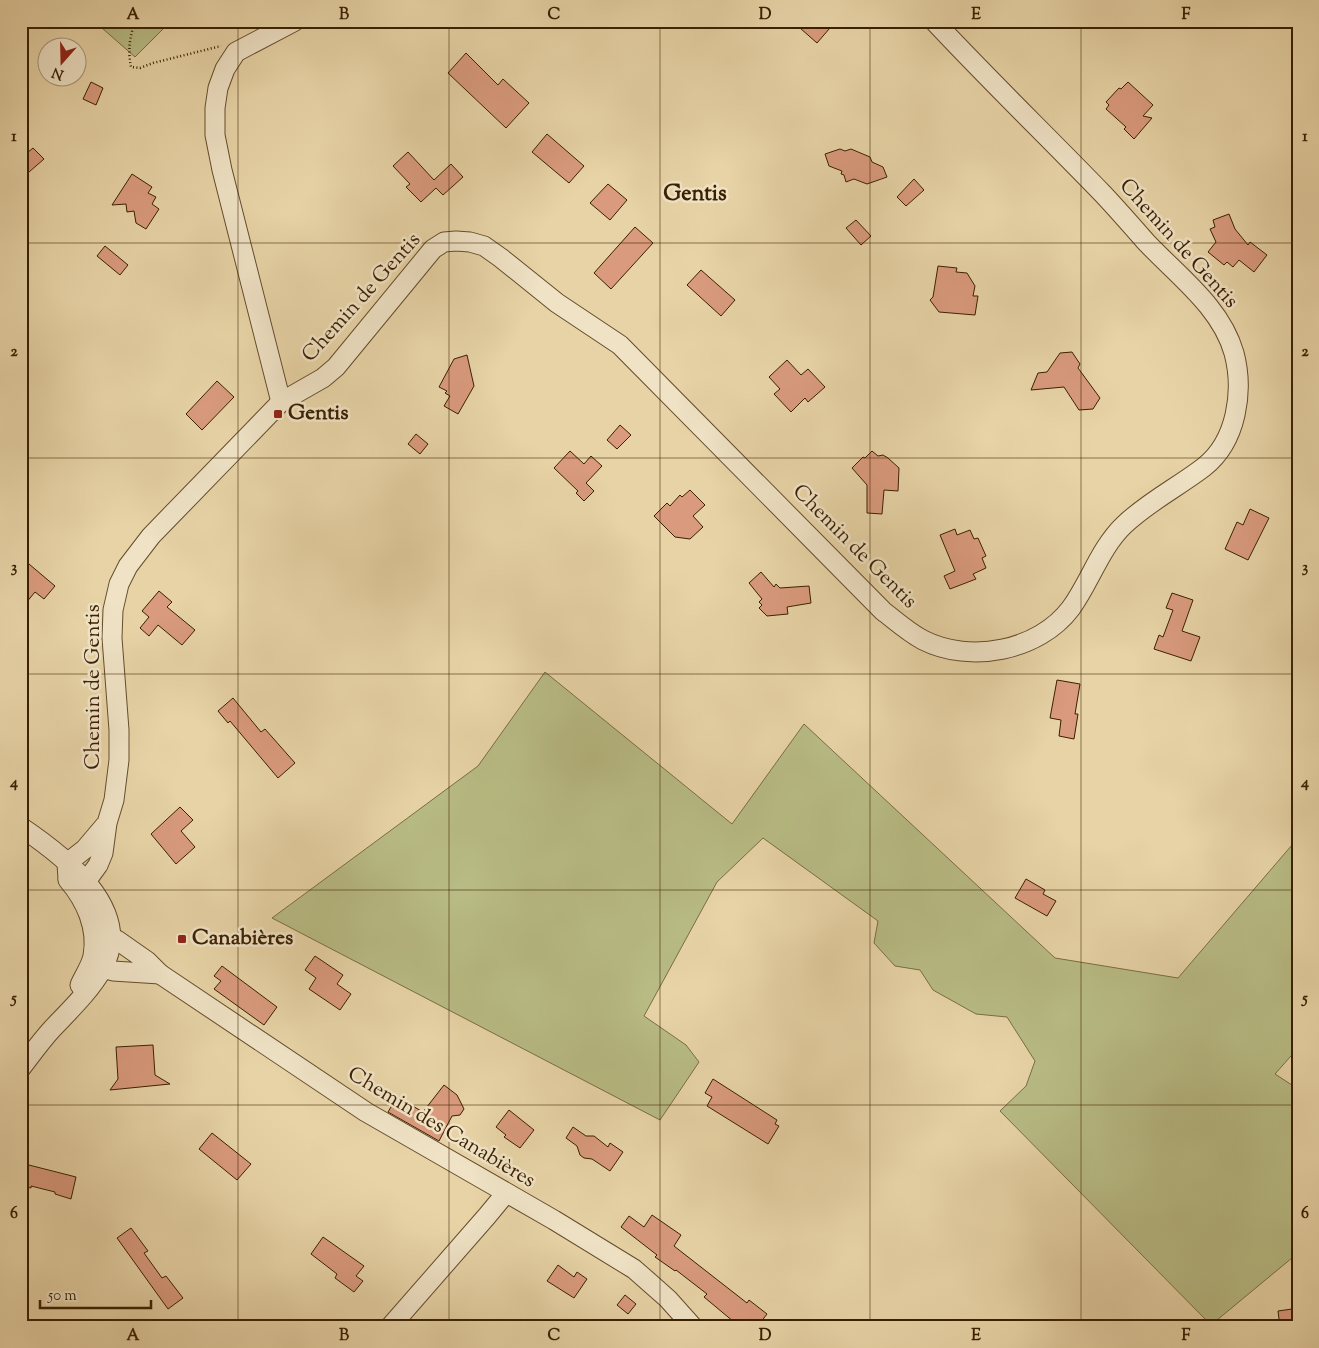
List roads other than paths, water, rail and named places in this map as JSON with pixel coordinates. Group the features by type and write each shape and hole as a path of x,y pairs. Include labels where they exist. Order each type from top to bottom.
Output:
{"street":[{"name":"Chemin de Gentis","path":"281,402 249,279 215,135 214,108 218,88 225,69 236,52 295,21"},
{"name":"Chemin de Gentis","path":"107,823 85,849 70,859 73,874 90,876 98,865 103,854 107,823 114,800 119,760 119,730 112,638 113,610 119,584 128,566 138,550 281,402 323,378 336,367 433,249 444,242 470,242 484,246 557,303 620,345 883,611 924,641 948,649 973,652 997,650 1026,643 1051,628 1070,610 1084,589 1102,555 1122,527 1144,508 1206,466 1225,442 1234,421 1238,400 1234,354 1226,333 1202,299 1105,196 934,21"},
{"path":"21,828 46,844 73,874 78,892 87,907 100,953 124,973 160,974"},
{"name":"Chemin des Canabières","path":"100,953 117,940 160,974 366,1112 554,1220 634,1269 668,1299 693,1327"},
{"path":"21,1068 51,1030 100,953"},
{"path":"390,1327 506,1193"}],"place":[{"name":"Gentis","path":"278,414"},
{"name":"Canabières","path":"182,939"}],"district":[{"name":"Gentis","path":"695,195"}]}
